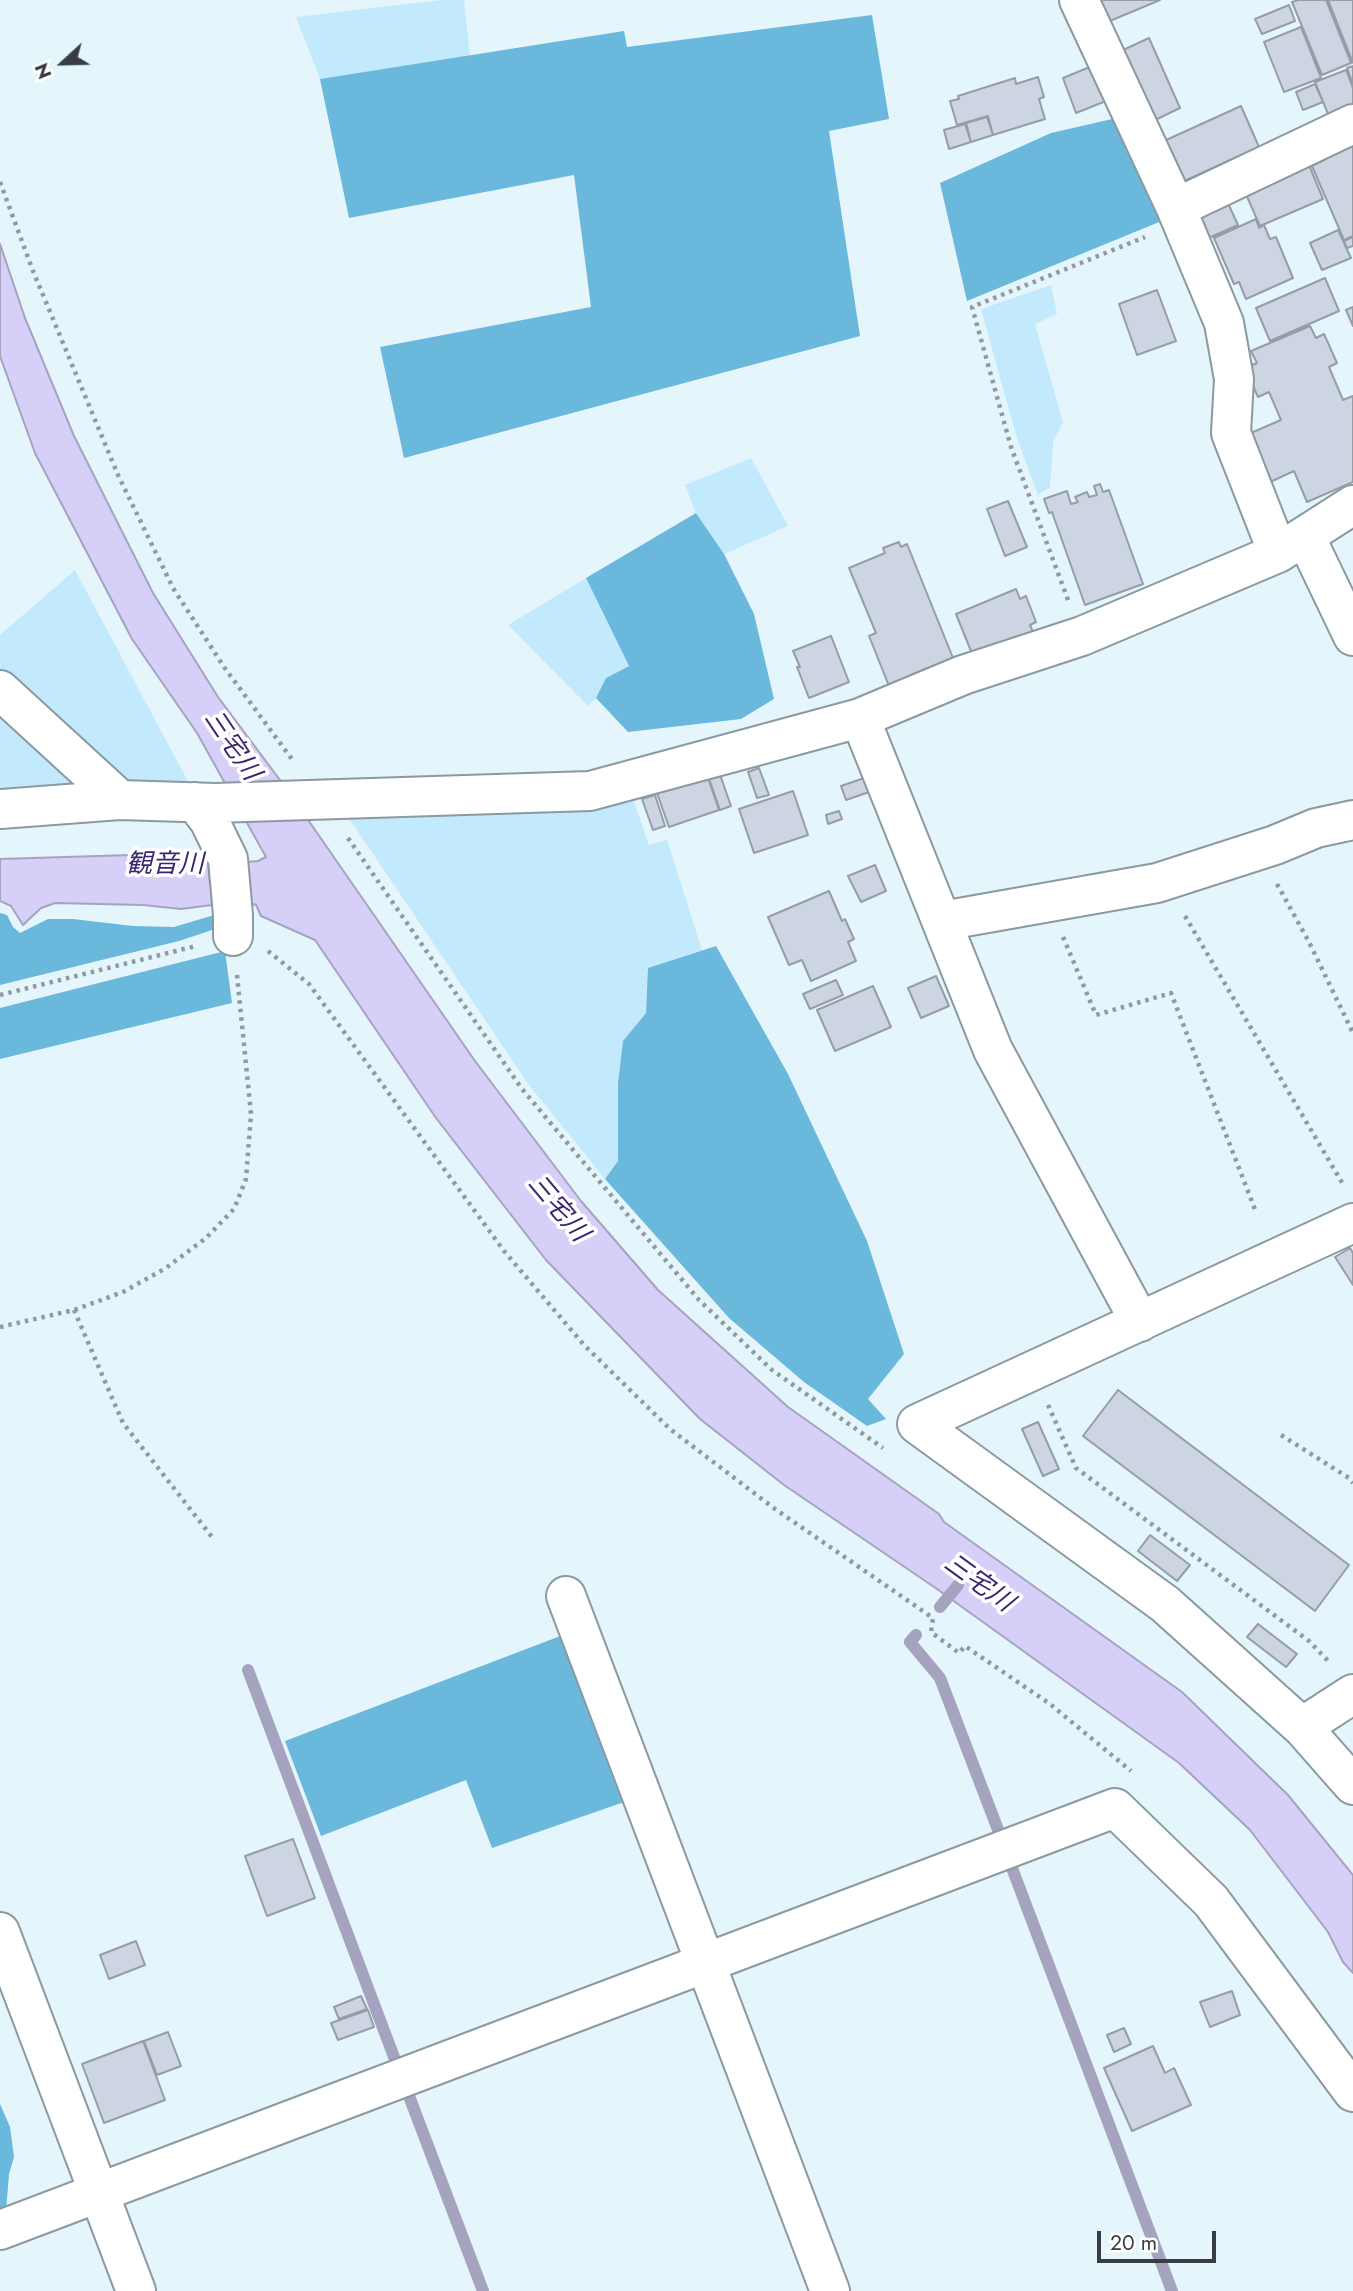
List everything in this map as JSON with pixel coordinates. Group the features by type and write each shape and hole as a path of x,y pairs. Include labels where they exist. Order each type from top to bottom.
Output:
{"street":[{"path":"1079,0 1179,215 1224,323 1234,379 1231,433 1292,545 1353,636"},
{"path":"1179,215 1353,124"},
{"path":"0,809 120,800 205,802 590,791 860,718 963,675 1082,636 1292,545 1353,505"},
{"path":"0,690 120,800"},
{"path":"860,718 993,1050 1140,1322"},
{"path":"205,802 209,820 228,859 233,925"},
{"path":"942,921 1164,880 1316,828 1353,820"},
{"path":"1349,1206 1140,1322 917,1424 1166,1604 1302,1727 1353,1785"},
{"path":"566,1596 830,2291"},
{"path":"1302,1727 1344,1682"},
{"path":"0,2230 1115,1808 1211,1901 1353,2092"},
{"path":"0,1932 136,2291"}],"path":[{"path":"0,182 33,271 118,475 173,588 225,667 522,1089 699,1300 772,1370 892,1454"},
{"path":"1082,636 1011,447 972,307 1179,215"},
{"path":"1258,850 1310,942 1353,1033"},
{"path":"1164,880 1349,1206"},
{"path":"1048,902 1096,1015 1171,993 1256,1212"},
{"path":"0,995 233,925 250,935 309,984 504,1251 584,1345 670,1429 775,1509 933,1618 931,1632 960,1653 965,1646 1050,1704 1133,1772"},
{"path":"0,1327 74,1310 123,1292 166,1268 206,1238 234,1209 246,1179 251,1114 233,925"},
{"path":"74,1310 123,1423 212,1538"},
{"path":"1034,1372 1076,1468 1309,1641 1344,1682"},
{"path":"1281,1435 1353,1483"}],"shaded area":[{"path":"441,0 464,0 470,56 320,79 296,17"},
{"path":"872,15 889,119 829,131 860,336 404,458 380,347 591,307 574,175 349,218 320,79 624,31 627,47"},
{"path":"1121,117 1164,220 967,301 940,183 1051,133"},
{"path":"1051,285 1057,314 1035,324 1063,422 1053,442 1050,487 1038,495 1016,435 981,309"},
{"path":"751,458 788,526 724,554 696,513 685,485"},
{"path":"696,513 724,554 754,614 774,699 741,719 628,732 596,698 606,678 629,666 586,578"},
{"path":"75,570 192,789 136,790 0,676 0,635"},
{"path":"586,578 629,666 606,678 596,698 588,706 508,625"},
{"path":"0,705 74,776 70,787 0,799"},
{"path":"630,790 649,845 667,840 702,950 649,968 646,1013 623,1041 618,1083 618,1161 605,1179 529,1085 344,811"},
{"path":"0,913 7,915 13,927 20,933 48,919 174,927 214,915 215,929 179,941 0,985"},
{"path":"716,946 788,1074 867,1241 904,1354 868,1399 886,1419 867,1426 804,1382 729,1318 605,1179 618,1161 618,1083 623,1041 646,1013 648,968"},
{"path":"225,951 232,1003 0,1059 0,1008"},
{"path":"563,1635 627,1801 492,1848 466,1780 321,1836 285,1741"},
{"path":"0,2104 10,2127 14,2157 9,2174 6,2211 0,2214"}],"water":[{"path":"0,244 25,318 74,436 153,593 218,697 286,788 475,1061 581,1201 658,1290 788,1407 1182,1692 1288,1795 1353,1875 1353,1973 1343,1962 1328,1932 1250,1830 1179,1763 937,1589 784,1485 700,1419 546,1260 436,1118 315,940 261,916 256,905 217,892 211,893 212,905 181,909 143,905 55,903 41,908 23,925 11,906 0,901 0,859 163,854 208,862 210,884 220,884 237,863 258,861 266,857 197,733 132,639 35,453 0,356"}],"building":[{"path":"1095,0 1160,0 1105,23"},
{"path":"1326,0 1351,63 1322,75 1292,2"},
{"path":"1328,0 1353,0 1353,63"},
{"path":"1289,5 1295,21 1262,34 1255,19"},
{"path":"1301,27 1321,78 1284,92 1264,42"},
{"path":"1149,38 1180,108 1155,120 1123,50"},
{"path":"1092,66 1106,101 1076,113 1063,78"},
{"path":"1353,66 1353,85 1347,68"},
{"path":"1346,70 1353,88 1353,113 1330,119 1315,82"},
{"path":"1038,77 1044,97 1039,99 1045,119 993,135 988,116 957,125 950,101 959,99 958,96 1015,78 1016,84"},
{"path":"1315,84 1323,102 1303,110 1296,92"},
{"path":"1241,106 1259,147 1182,182 1164,141"},
{"path":"987,117 993,135 971,142 966,123"},
{"path":"965,124 971,142 949,149 944,130"},
{"path":"1353,136 1353,236 1344,240 1312,166 1324,160 1320,150"},
{"path":"1309,165 1323,199 1260,226 1245,192"},
{"path":"1226,199 1238,225 1204,240 1196,221"},
{"path":"1256,219 1259,228 1264,225 1270,239 1276,237 1293,278 1246,299 1239,282 1234,284 1214,238"},
{"path":"1338,230 1351,258 1322,270 1310,243"},
{"path":"1353,237 1353,246 1347,248 1344,241"},
{"path":"1325,278 1339,311 1270,341 1256,308"},
{"path":"1157,290 1176,341 1137,355 1119,304"},
{"path":"1353,307 1353,326 1346,310"},
{"path":"1310,326 1316,338 1324,334 1337,363 1329,367 1343,400 1353,396 1353,482 1307,502 1294,471 1270,482 1251,433 1281,420 1269,392 1258,397 1245,368 1257,363 1251,351"},
{"path":"1100,484 1103,492 1109,490 1143,584 1085,605 1052,512 1049,513 1044,499 1067,491 1071,504 1078,502 1075,497 1087,492 1089,497 1097,495 1094,486"},
{"path":"1008,501 1027,547 1005,556 987,509"},
{"path":"899,542 901,547 907,544 953,658 923,670 925,675 891,691 869,636 876,633 849,568 885,553 883,548"},
{"path":"1016,589 1020,599 1026,596 1036,622 1030,625 1033,632 973,656 956,614"},
{"path":"831,636 849,682 809,698 793,651"},
{"path":"759,768 769,795 757,798 748,772"},
{"path":"718,769 731,806 720,810 707,773"},
{"path":"706,772 719,810 669,827 656,790"},
{"path":"870,776 875,790 846,800 841,786"},
{"path":"793,791 808,835 754,853 739,809"},
{"path":"655,795 665,826 653,830 642,799"},
{"path":"839,811 842,819 828,824 826,815"},
{"path":"875,865 886,891 861,902 848,876"},
{"path":"829,891 842,921 845,919 854,939 848,942 856,961 811,981 802,960 789,965 768,917"},
{"path":"936,976 949,1006 921,1018 908,988"},
{"path":"836,980 843,995 810,1009 803,994"},
{"path":"873,986 891,1027 835,1051 817,1010"},
{"path":"1350,1248 1353,1253 1353,1285 1335,1257"},
{"path":"1118,1390 1349,1565 1315,1611 1083,1436"},
{"path":"1038,1422 1059,1469 1043,1476 1022,1429"},
{"path":"1150,1535 1190,1565 1177,1581 1138,1551"},
{"path":"1258,1624 1297,1654 1286,1667 1247,1637"},
{"path":"293,1839 315,1898 267,1916 245,1856"},
{"path":"136,1941 145,1965 109,1979 100,1955"},
{"path":"1232,1991 1240,2015 1210,2027 1200,2002"},
{"path":"361,1996 367,2009 339,2019 334,2007"},
{"path":"368,2010 374,2027 338,2040 331,2023"},
{"path":"1124,2028 1131,2044 1114,2052 1107,2035"},
{"path":"168,2032 181,2066 157,2075 144,2041"},
{"path":"143,2041 165,2100 104,2123 82,2064"},
{"path":"1153,2046 1165,2073 1174,2068 1191,2105 1132,2131 1104,2068"}],"waterway":[{"name":"三宅川","path":"940,1607 958,1585"},
{"path":"916,1635 910,1642 940,1678 1000,1835"},
{"path":"248,1670 397,2065"},
{"path":"1012,1868 1172,2291"},
{"path":"409,2096 483,2291"}],"water label":[{"name":"観音川","path":"165,866"}]}
